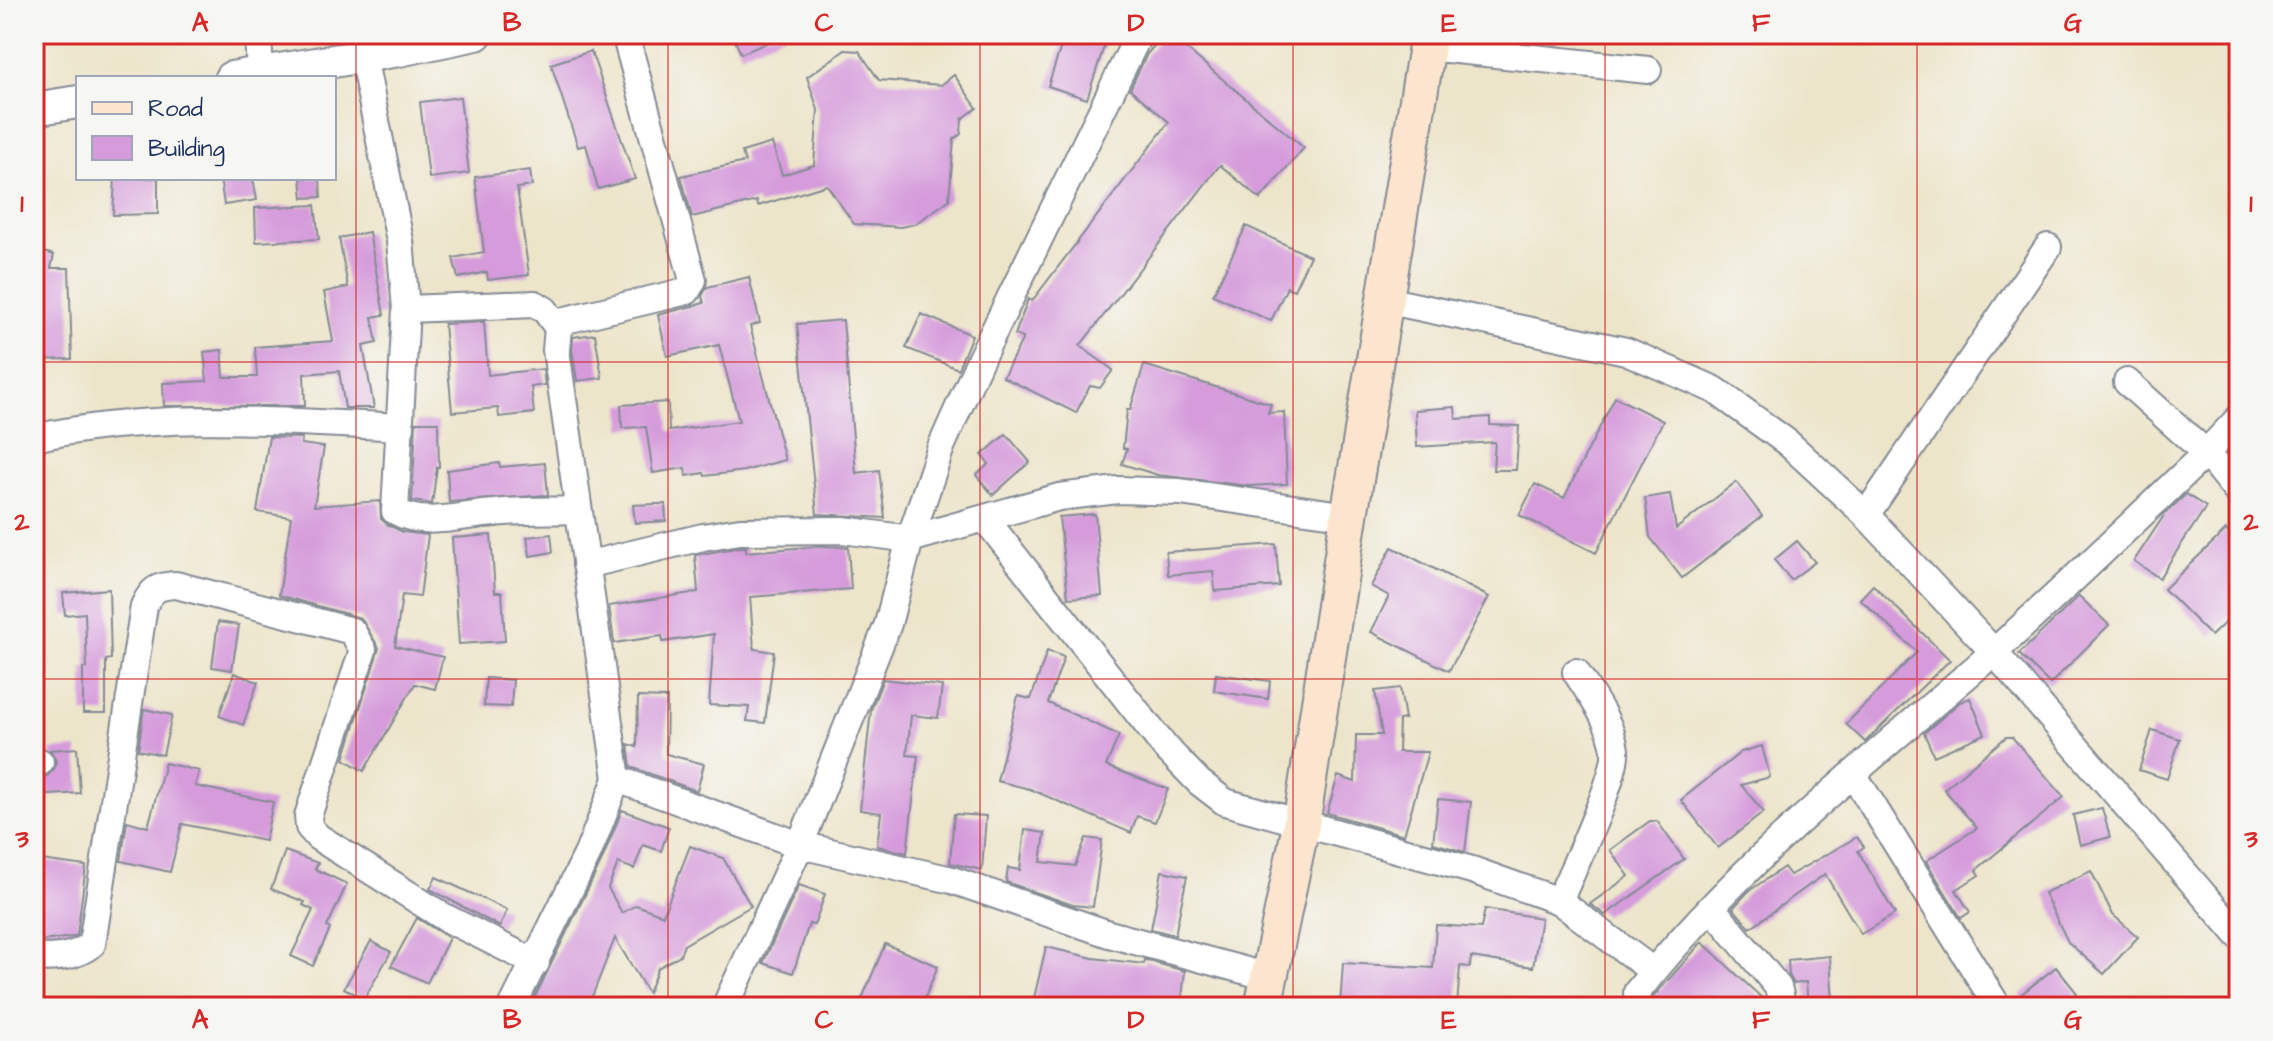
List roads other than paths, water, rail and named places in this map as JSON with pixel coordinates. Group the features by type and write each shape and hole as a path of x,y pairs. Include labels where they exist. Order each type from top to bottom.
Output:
{"main road":[{"path":"1266,992 1301,825 1428,40"}],"street":[{"path":"258,34 246,76 363,56 399,42 476,34"},
{"path":"512,1007 588,853 617,779 556,350 558,328 566,320 687,291 693,280 625,34"},
{"path":"733,1004 888,624 910,539 941,447 979,362 1139,34"},
{"path":"1428,40 1648,70"},
{"path":"363,56 400,241 406,309 395,511 409,519 425,521 496,512 578,510"},
{"path":"34,109 76,102"},
{"path":"1866,515 2048,247"},
{"path":"1385,300 1626,351 1715,390 1788,443 1866,515 1994,652 2239,936"},
{"path":"406,309 535,304 545,310 558,328"},
{"path":"2127,382 2206,453 2239,494"},
{"path":"1638,1007 1637,992 1653,971 1758,859 1994,652 2206,453 2239,418"},
{"path":"34,438 167,419 401,427"},
{"path":"586,565 740,531 843,530 910,539 1059,497 1118,490 1180,492 1349,516"},
{"path":"986,520 1164,746 1199,782 1225,802 1472,870 1559,901 1653,971"},
{"path":"34,958 64,957 82,952 92,944 144,606 151,591 159,586 176,585 352,631 363,650 308,816 309,827 318,837 444,917 536,963"},
{"path":"1559,901 1611,776 1615,752 1609,726 1576,672"},
{"path":"1853,774 1998,1007"},
{"path":"617,779 800,845 952,880 1266,992"},
{"path":"1712,908 1778,987 1783,1007"}]}
